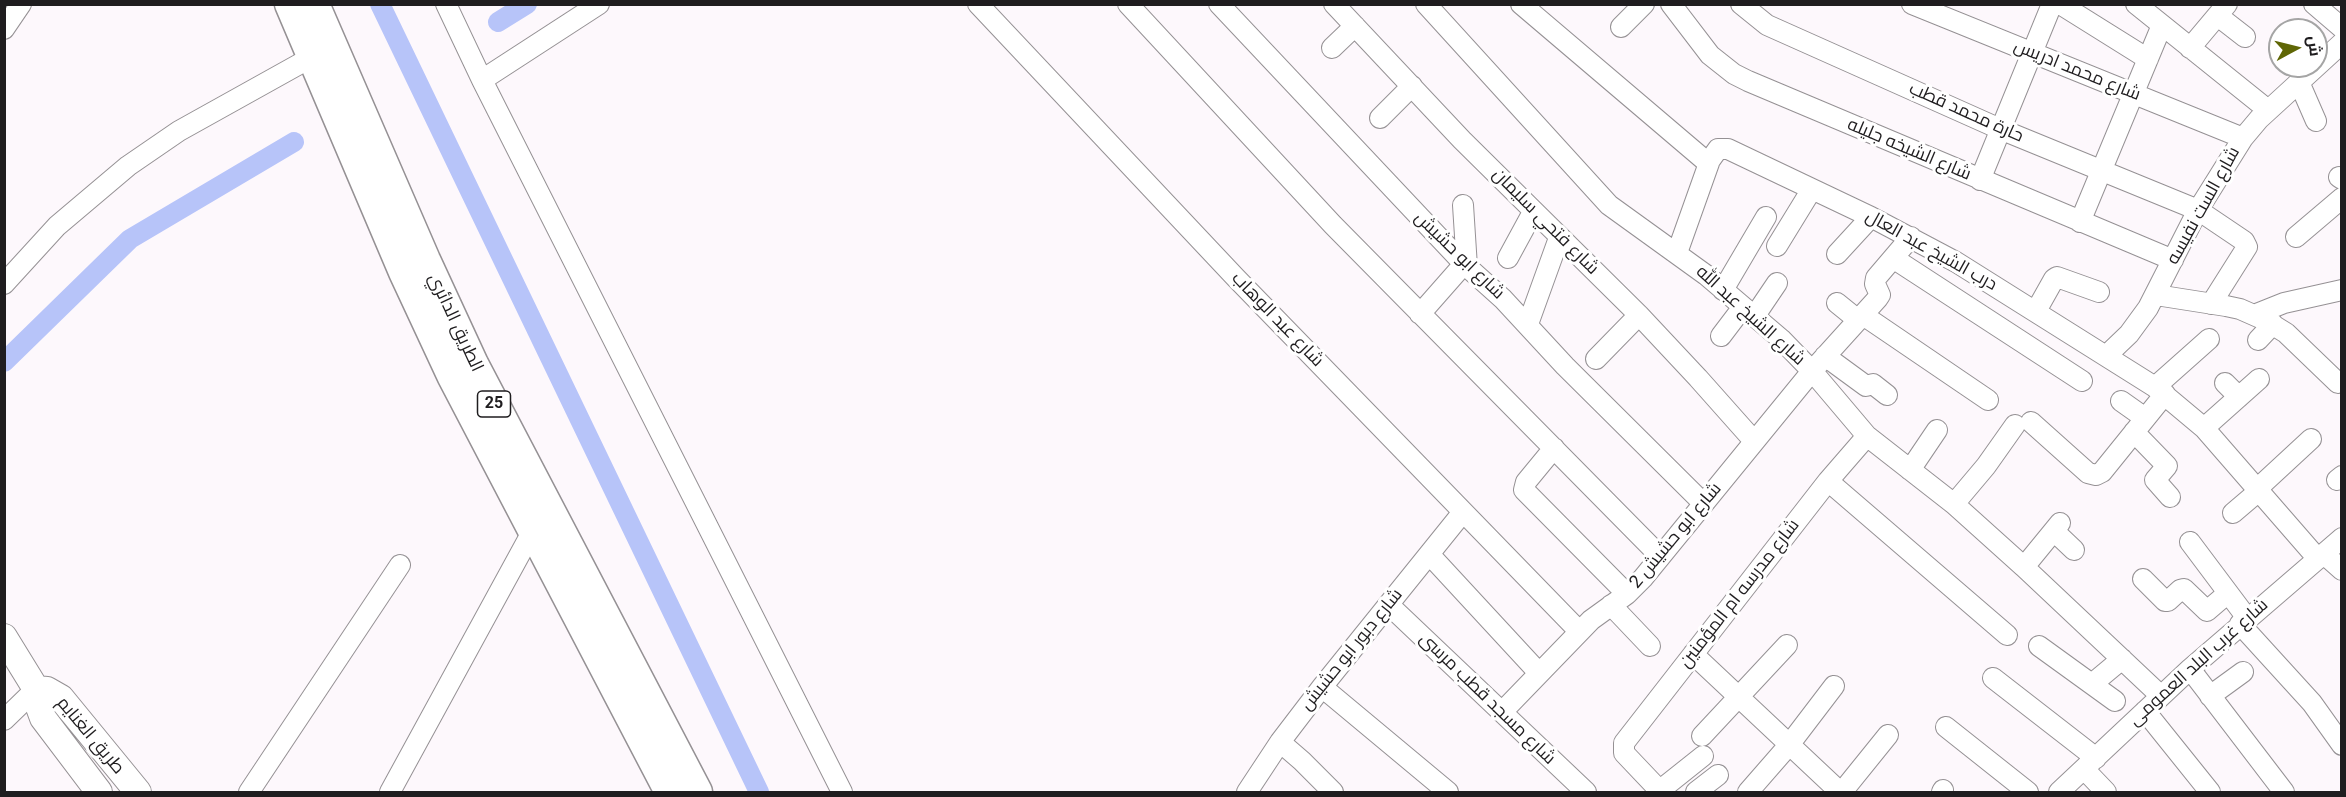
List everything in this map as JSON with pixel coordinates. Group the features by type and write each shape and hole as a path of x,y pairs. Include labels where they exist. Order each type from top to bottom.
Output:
{"highway":[{"name":"الطريق الدائري","path":"290,4 404,272 452,375 532,532 670,792"},
{"name":"الطريق الدائري","path":"314,4 425,260 473,364 697,792"}],"main road":[{"name":"طريق الغنايم","path":"4,637 36,688 36,699 43,718 99,792"},
{"name":"طريق الغنايم","path":"36,688 47,690 61,698 138,792"}],"street":[{"path":"4,29 21,4"},
{"path":"482,80 599,4"},
{"name":"شارع عبد الوهاب","path":"978,4 1228,270 1579,631"},
{"path":"1128,4 1333,225 1660,556"},
{"name":"شارع ابو حشيش","path":"1219,4 1466,265 1528,324 1565,366 1703,503"},
{"name":"شارع فتحي سليمان","path":"1334,4 1533,212 1639,315 1754,441"},
{"name":"شارع الشيخ عبد الله","path":"1426,4 1609,205 1677,253 1781,339 1812,371 1867,436 1953,504 2024,567 2161,696"},
{"path":"1521,4 1709,163 1677,253"},
{"path":"1622,27 1644,4"},
{"name":"شارع الشيخه جليله","path":"1671,4 1710,55 1734,74 2173,260"},
{"name":"حارة محمد قطب","path":"1741,4 1767,25 2000,129 2198,210 2244,241 2247,248 2211,304"},
{"name":"شارع محمد ادريس","path":"1911,4 1932,9 2032,53 2243,138"},
{"path":"1980,180 2052,4"},
{"path":"2061,4 2148,59"},
{"path":"2136,4 2190,48 2242,79 2268,110"},
{"path":"2314,4 2342,28"},
{"path":"454,8 482,80 840,788 859,792"},
{"path":"2190,48 2222,10 2245,37"},
{"path":"2080,222 2162,25"},
{"path":"1332,48 1354,26"},
{"name":"شارع الست نفيسه","path":"2106,356 2139,321 2156,295 2198,210 2243,138 2268,110 2342,43"},
{"path":"4,284 57,226 128,166 179,131 312,57"},
{"path":"2299,82 2316,121"},
{"path":"1380,118 1412,86"},
{"name":"درب الشيخ عبد العال","path":"1709,163 1718,149 1725,148 1911,237 2036,311 2160,390 2204,428 2321,556 2342,570"},
{"path":"1778,246 1812,189"},
{"path":"2296,237 2342,198"},
{"path":"1420,314 1466,265 1463,205"},
{"path":"1508,258 1533,212"},
{"path":"1723,290 1766,217"},
{"path":"1837,254 1871,217"},
{"path":"1911,237 1893,258 2082,381"},
{"path":"1528,324 1559,238"},
{"name":"شارع ابو حشيش 2","path":"1502,712 1597,614 1627,594 1660,556 1812,371 1879,297 1875,280 1893,258"},
{"path":"2036,311 2057,277 2098,292"},
{"path":"1720,336 1749,312 1777,283"},
{"path":"2254,315 2284,303 2342,290"},
{"path":"2156,295 2240,309 2254,315 2273,324 2337,375"},
{"path":"1837,303 1988,400"},
{"path":"1596,359 1639,315"},
{"path":"2258,340 2273,324"},
{"path":"1953,504 2023,424 2088,473 2093,475 2103,472 2140,425 2160,390 2209,339"},
{"path":"1825,356 1866,386 1873,384 1884,388"},
{"path":"2204,428 2232,390 2259,380"},
{"path":"2121,401 2167,466 2155,480 2170,497"},
{"path":"1910,470 1937,430"},
{"name":"شارع مدرسه ام المؤمنين","path":"1660,792 1626,756 1623,749 1624,743 1828,482 1867,436"},
{"path":"2234,513 2311,439"},
{"path":"1554,448 1526,482 1524,490 1627,594"},
{"path":"1828,482 2007,635"},
{"name":"شارع دبور ابو حشيش","path":"1246,792 1322,687 1463,512"},
{"path":"2024,567 2057,527 2074,549"},
{"path":"390,792 532,532"},
{"name":"شارع غرب البلد العمومى","path":"2059,792 2190,669 2342,538"},
{"path":"2190,542 2228,593 2244,621 2338,733"},
{"path":"1429,554 1539,673"},
{"path":"249,792 400,565"},
{"path":"2143,579 2165,601 2184,589 2207,611 2228,593"},
{"name":"شارع مسجد قطب مرسى","path":"1389,605 1586,792"},
{"path":"1611,605 1650,646"},
{"path":"1702,736 1787,645"},
{"path":"2039,646 2115,701"},
{"path":"1693,654 1841,792 1888,735"},
{"path":"2092,684 2122,659"},
{"path":"2190,669 2284,792"},
{"path":"2210,696 2243,672"},
{"path":"1993,678 2090,763 2106,792"},
{"path":"1748,792 1789,745 1834,686"},
{"path":"1322,687 1448,792"},
{"path":"4,720 36,688"},
{"path":"2145,711 2210,792"},
{"path":"1946,728 2028,792"},
{"path":"1280,742 1332,792"},
{"path":"1660,792 1703,756"},
{"path":"1696,792 1718,775"}],"waterway":[{"path":"380,4 759,792"},
{"path":"498,22 527,4"},
{"path":"4,362 130,239 294,142"}]}
